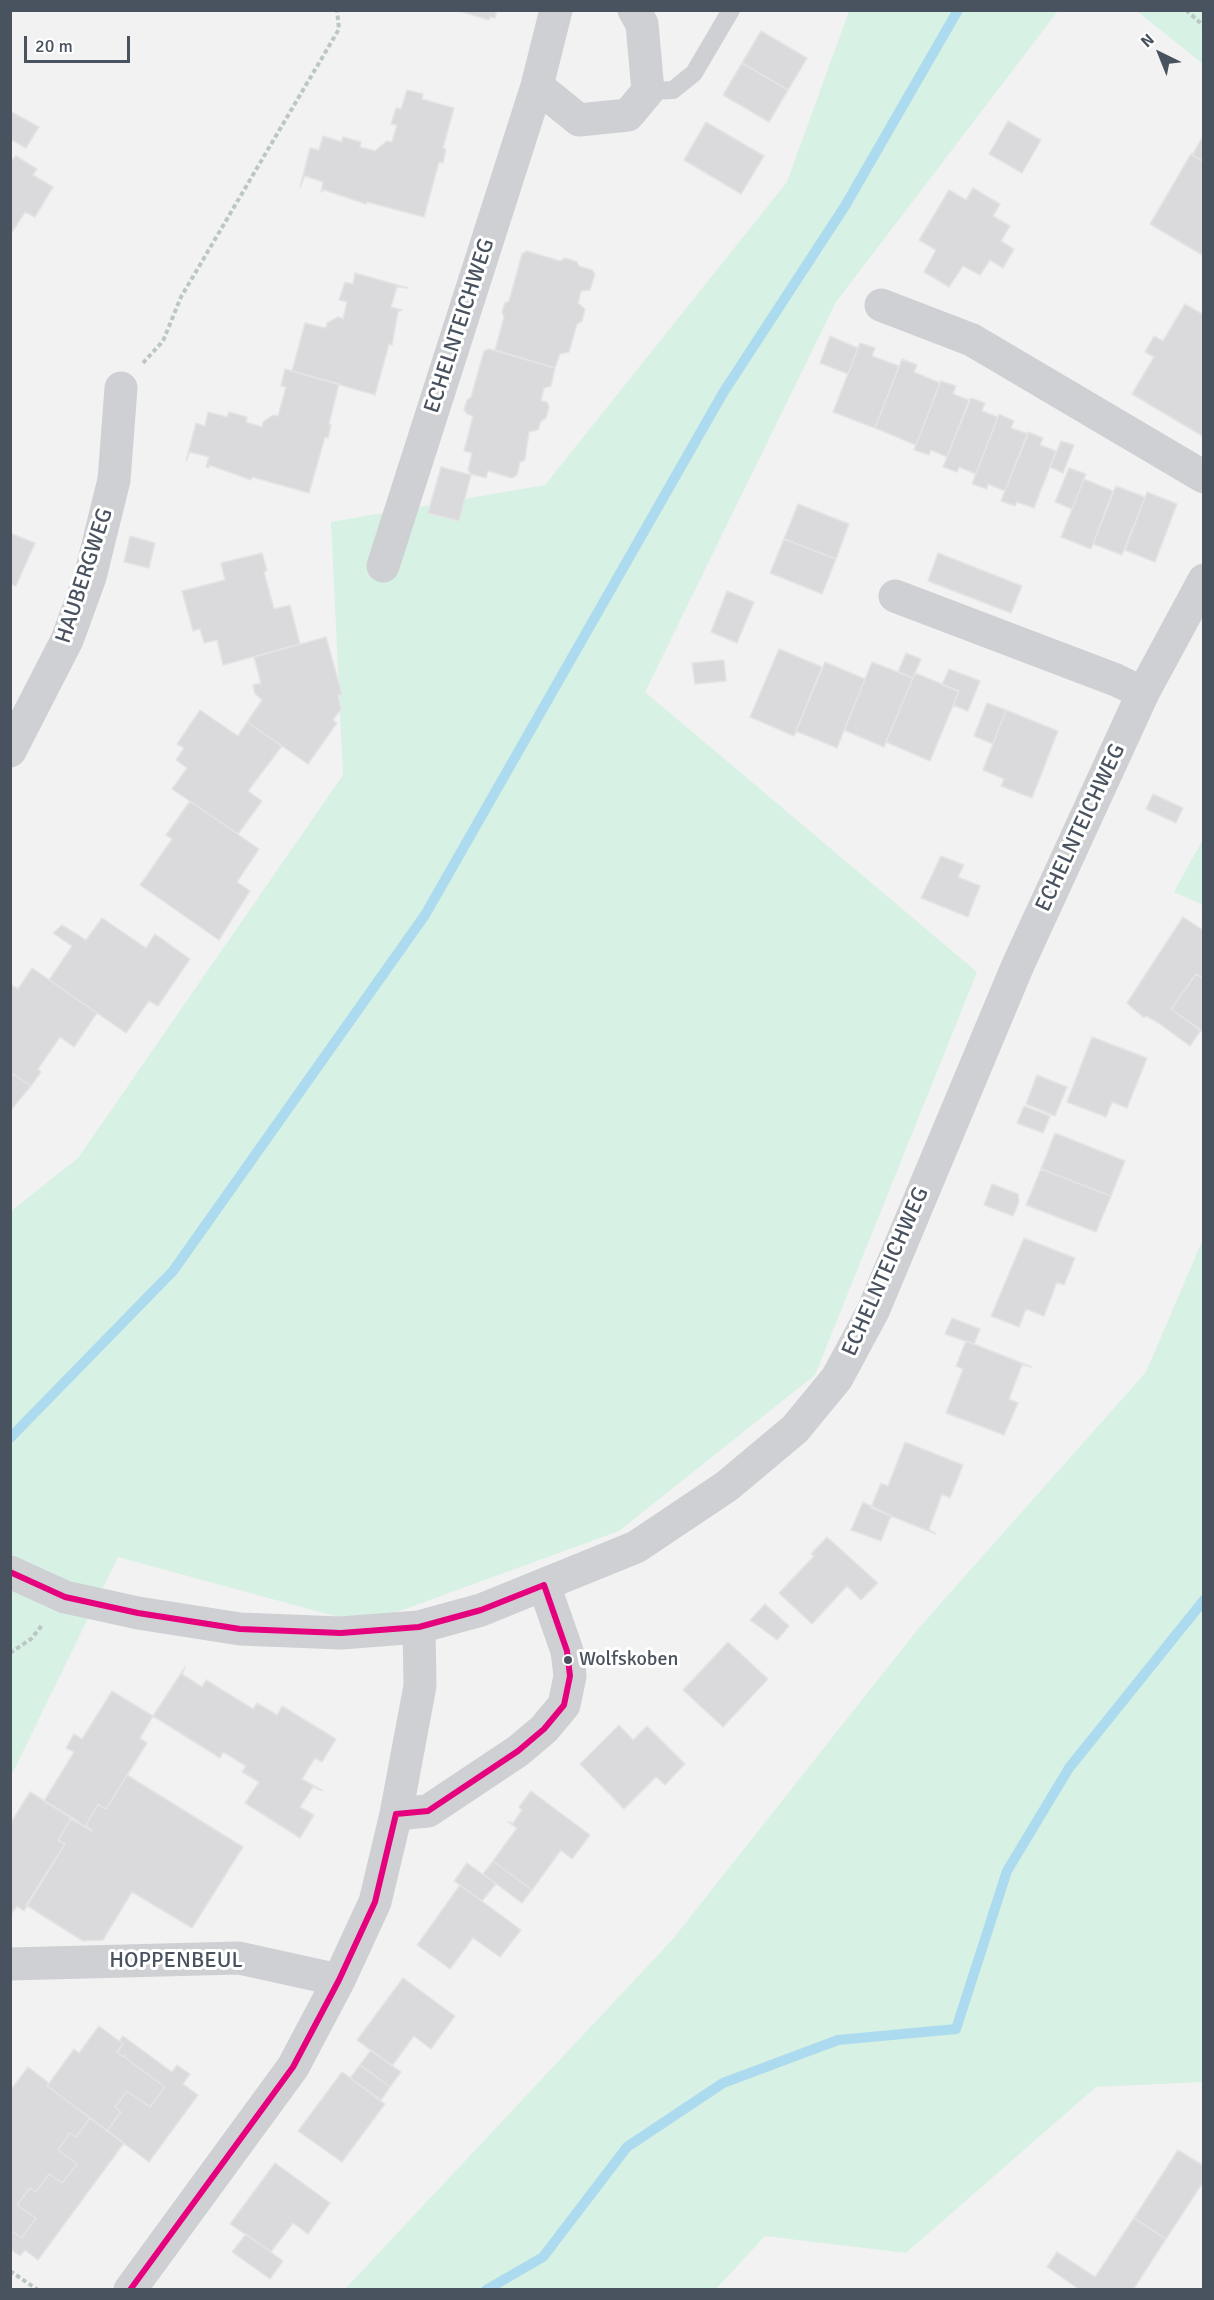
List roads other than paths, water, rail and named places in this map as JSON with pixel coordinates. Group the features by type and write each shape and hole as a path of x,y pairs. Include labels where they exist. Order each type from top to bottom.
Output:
{"street":[{"name":"ECHELNTEICHWEG","path":"382,566 537,86 556,10"},
{"path":"537,86 579,120 628,115 648,91 642,24 634,10"},
{"path":"881,305 972,340 1203,477"},
{"name":"HAUBERGWEG","path":"10,752 66,640 90,577 114,480 121,388"},
{"name":"ECHELNTEICHWEG","path":"10,1572 64,1597 138,1613 240,1629 341,1633 419,1627 481,1610 636,1547 727,1486 795,1429 837,1378 873,1311 1018,965 1143,693 1196,614 1203,580"},
{"path":"895,596 1116,680 1143,693"},
{"path":"396,1814 429,1811 518,1751 544,1729 564,1705 570,1676 568,1659 544,1585"},
{"path":"130,2289 293,2067 339,1980 375,1902 396,1814 420,1686 419,1627"},
{"name":"HOPPENBEUL","path":"10,1964 238,1958 339,1980"}],"lane":[{"path":"648,91 673,90 694,73 731,10"}],"waterway":[{"path":"10,1438 173,1271 425,915 723,393 845,206 958,10"},
{"path":"486,2290 543,2257 627,2147 723,2083 838,2040 956,2029 1007,1871 1069,1768 1204,1600"}],"place":[{"name":"Wolfskoben","path":"568,1660"}]}
